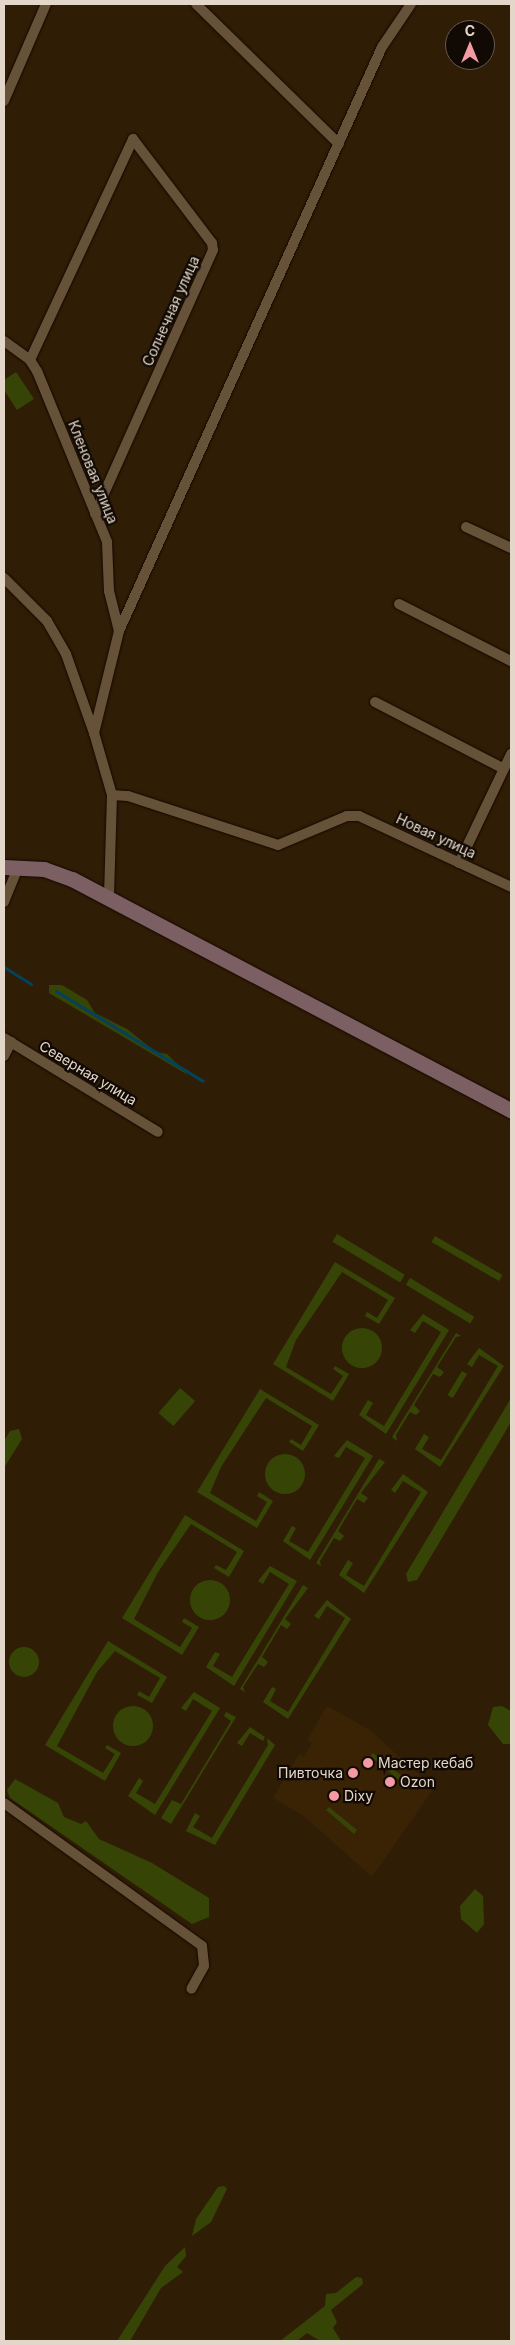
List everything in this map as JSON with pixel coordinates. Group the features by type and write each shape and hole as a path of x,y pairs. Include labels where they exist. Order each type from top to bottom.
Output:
{"main road":[{"path":"11,867 44,869 109,898 511,1110"}],"street":[{"path":"4,102 46,4"},
{"path":"196,4 339,144"},
{"path":"94,733 119,631 382,47 412,4"},
{"name":"Солнечная улица","path":"30,360 133,139 207,235 213,250 95,514"},
{"path":"4,341 30,360"},
{"name":"Кленовая улица","path":"30,360 95,514 110,556 109,591 119,631"},
{"path":"466,527 511,548"},
{"path":"4,578 52,629 66,654 94,733 112,795 109,898"},
{"path":"400,604 511,661"},
{"path":"375,702 504,769"},
{"path":"459,862 511,754"},
{"name":"Новая улица","path":"112,795 128,796 278,845 347,816 360,816 511,887"},
{"path":"4,902 11,867"},
{"path":"4,1056 8,1040"},
{"name":"Северная улица","path":"8,1040 158,1132"},
{"path":"4,1803 202,1946 204,1966 191,1989"}],"shaded area":[{"path":"327,1706 370,1730 434,1788 372,1877 305,1817 273,1798 299,1754 304,1756 312,1743 307,1740"}],"green space":[{"path":"16,372 34,399 17,410 4,390 4,380"},
{"path":"49,985 62,985 87,1000 95,1013 127,1029 156,1052 167,1054 188,1075 49,993"},
{"path":"337,1234 405,1275 400,1282 332,1242"},
{"path":"435,1236 503,1275 499,1281 432,1242"},
{"path":"335,1262 395,1298 379,1324 365,1316 367,1312 377,1318 388,1300 342,1272 296,1340 286,1367 331,1394 343,1376 333,1369 335,1366 349,1374 333,1401 273,1364"},
{"path":"410,1278 474,1317 470,1323 406,1285"},
{"path":"423,1314 449,1330 386,1434 359,1415 368,1400 373,1403 366,1415 384,1426 441,1332 423,1321 415,1333 410,1330"},
{"path":"366,1328 373,1331 379,1337 382,1348 381,1356 373,1365 366,1368 358,1368 351,1365 343,1356 342,1344 345,1337 354,1329"},
{"path":"456,1333 461,1336 456,1337 437,1367 444,1372 440,1377 433,1374 414,1405 420,1411 416,1415 410,1412 396,1435 397,1441 392,1437"},
{"path":"479,1348 504,1366 440,1467 415,1449 424,1434 429,1437 422,1449 441,1460 498,1366 479,1355 472,1367 467,1364"},
{"path":"462,1371 467,1374 453,1398 448,1395"},
{"path":"180,1388 195,1401 173,1426 158,1413"},
{"path":"260,1389 319,1425 303,1451 289,1442 291,1439 301,1445 312,1426 266,1398 221,1467 210,1493 256,1521 267,1502 257,1496 259,1492 273,1501 257,1528 197,1492"},
{"path":"511,1398 511,1422 417,1580 408,1582 406,1574"},
{"path":"19,1429 22,1439 4,1468 4,1441 10,1431"},
{"path":"347,1440 373,1456 310,1560 283,1541 292,1526 296,1528 289,1541 308,1552 365,1458 346,1447 339,1458 334,1456"},
{"path":"289,1454 296,1457 302,1463 305,1474 304,1482 296,1491 289,1494 281,1494 274,1491 266,1482 265,1470 268,1463 277,1455"},
{"path":"379,1459 385,1462 361,1493 368,1498 364,1503 357,1499 338,1531 344,1536 340,1541 334,1538 320,1561 321,1566 316,1563"},
{"path":"403,1474 428,1492 364,1593 339,1575 348,1560 353,1563 346,1575 364,1586 421,1492 403,1481 395,1493 391,1490"},
{"path":"185,1515 244,1551 229,1577 214,1568 216,1565 226,1570 237,1552 191,1524 158,1572 134,1619 180,1647 192,1628 182,1622 184,1618 199,1627 182,1655 122,1618"},
{"path":"270,1566 297,1581 234,1686 206,1667 215,1652 220,1654 213,1666 232,1677 289,1584 270,1572 263,1584 258,1581"},
{"path":"214,1580 221,1583 227,1589 230,1600 229,1608 221,1617 214,1620 206,1620 199,1617 191,1608 190,1596 193,1589 202,1581"},
{"path":"303,1585 308,1588 285,1619 291,1624 287,1629 281,1625 262,1657 268,1662 264,1667 258,1664 243,1687 245,1692 240,1689"},
{"path":"327,1600 351,1619 288,1719 263,1702 272,1687 276,1689 270,1701 288,1712 345,1618 327,1606 319,1619 314,1616"},
{"path":"108,1641 167,1677 152,1703 137,1695 139,1691 149,1697 160,1678 115,1651 97,1672 57,1746 103,1773 115,1754 105,1748 107,1745 121,1753 105,1781 45,1745"},
{"path":"24,1647 30,1648 38,1656 38,1668 30,1676 24,1677 18,1676 10,1668 9,1662 10,1656 18,1648"},
{"path":"194,1692 220,1708 155,1815 128,1796 139,1778 143,1781 136,1793 155,1804 212,1711 193,1699 186,1711 181,1708"},
{"path":"137,1706 144,1709 150,1715 153,1726 152,1734 144,1743 137,1746 129,1746 122,1743 114,1734 113,1722 116,1715 125,1707"},
{"path":"502,1706 511,1711 511,1744 503,1744 488,1725 493,1707"},
{"path":"226,1712 236,1717 171,1824 161,1818 172,1800 181,1804 231,1721 224,1716"},
{"path":"250,1727 265,1737 263,1741 250,1733 242,1746 237,1743"},
{"path":"267,1738 275,1745 215,1845 186,1831 195,1813 200,1816 193,1827 212,1838 268,1745"},
{"path":"373,1753 402,1776 399,1780 370,1756"},
{"path":"15,1779 58,1803 64,1817 81,1824 86,1821 99,1839 152,1863 209,1898 209,1917 192,1924 10,1798 7,1790"},
{"path":"329,1807 357,1830 354,1834 326,1810"},
{"path":"475,1889 483,1896 484,1924 477,1933 461,1919 460,1906"},
{"path":"224,2186 227,2189 211,2222 192,2236 196,2219 218,2187"},
{"path":"185,2247 186,2256 177,2267 183,2272 161,2288 130,2341 117,2341 165,2266"},
{"path":"356,2277 362,2278 363,2284 331,2310 337,2322 333,2328 341,2341 320,2341 307,2333 297,2341 280,2341 325,2306 326,2294 336,2293"}],"waterway":[{"path":"4,967 31,984"},
{"path":"56,991 203,1081"}],"place":[{"name":"Мастер кебаб","path":"368,1763"},
{"name":"Пивточка","path":"353,1773"},
{"name":"Ozon","path":"390,1782"},
{"name":"Dixy","path":"334,1796"}]}
